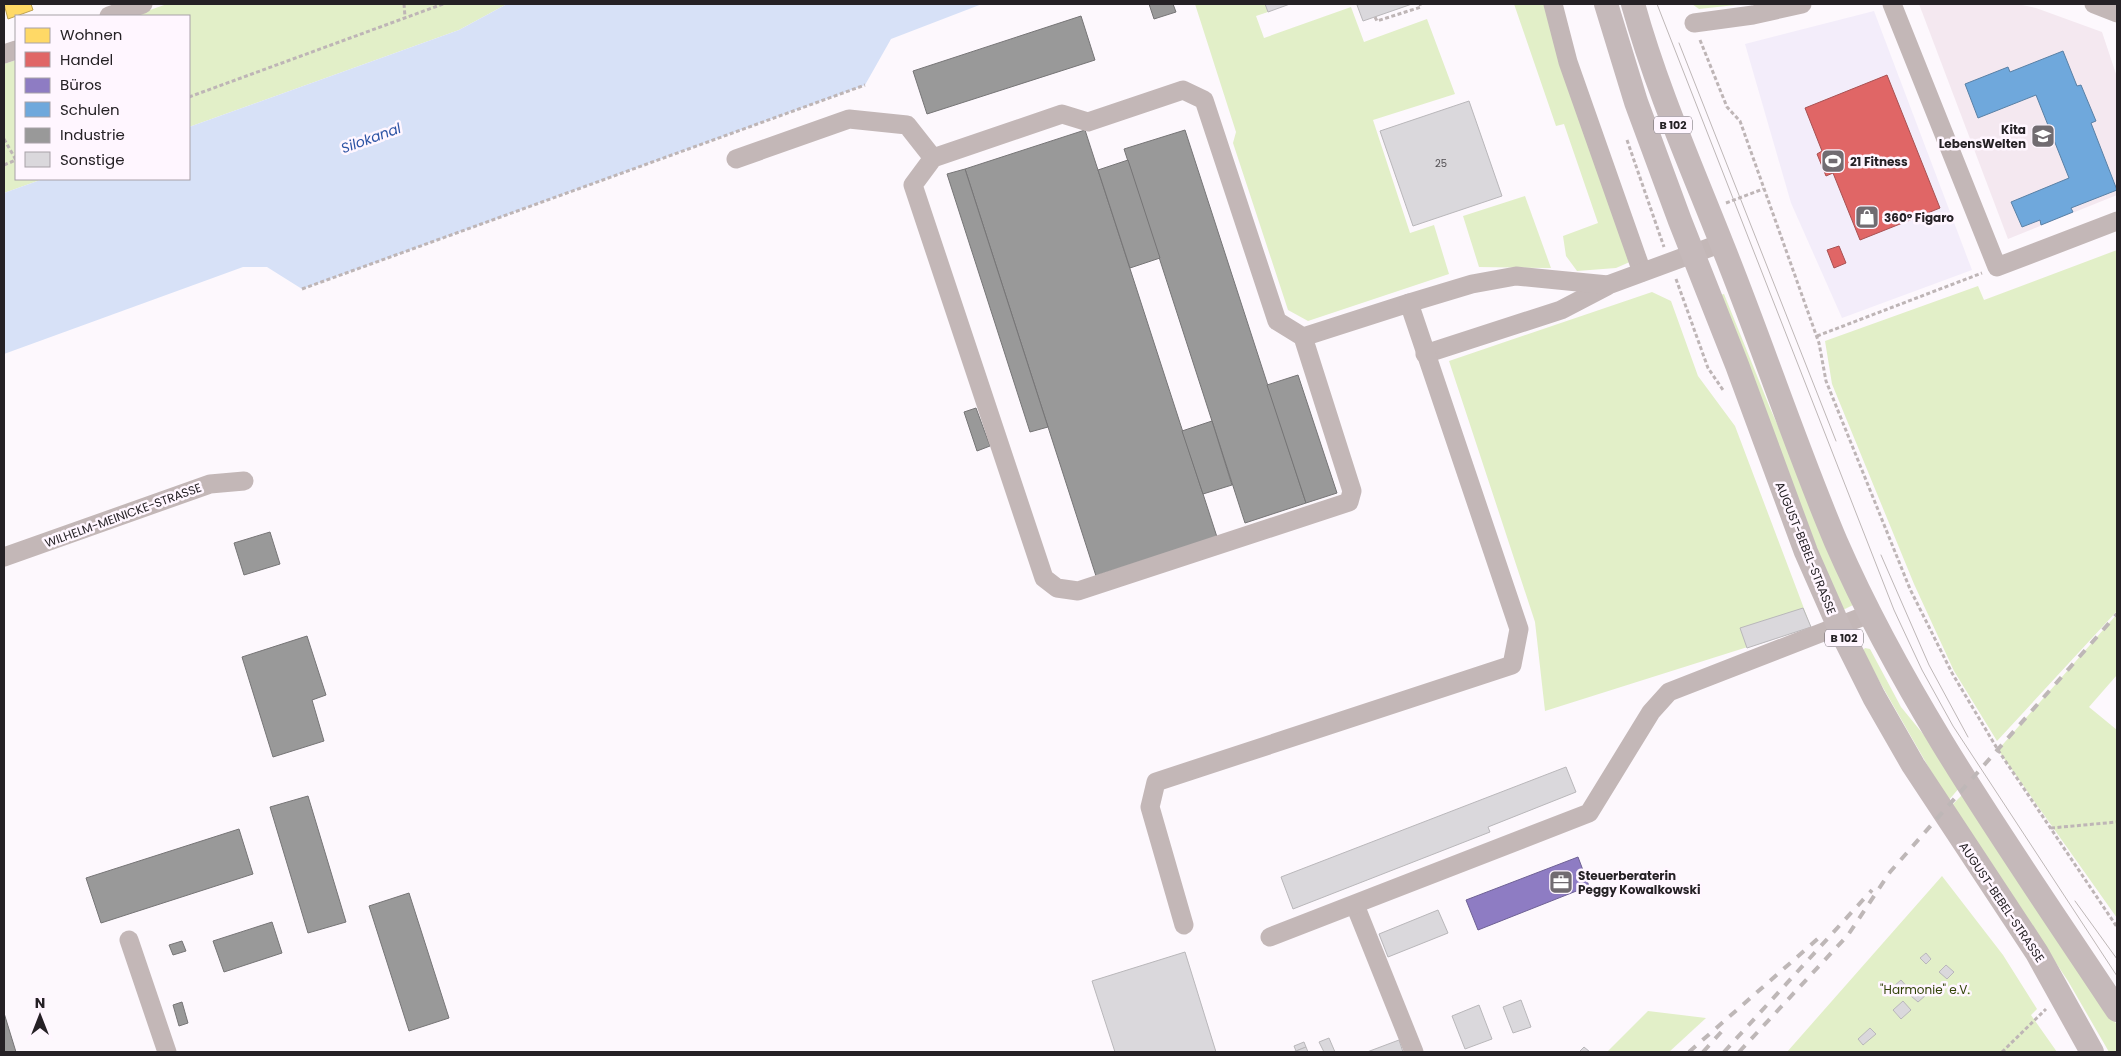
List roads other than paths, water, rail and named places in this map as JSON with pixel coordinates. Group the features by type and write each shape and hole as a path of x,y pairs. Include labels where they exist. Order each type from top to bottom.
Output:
{"main road":[{"name":"AUGUST-BEBEL-STRASSE","path":"1606,4 1636,102 1737,365 1806,552 1839,627 1874,697 1913,765 2037,953 2092,1052"},
{"name":"B 102","path":"1633,4 1678,138 1722,243 1836,542 1920,703 1968,783 2117,1010"}],"street":[{"path":"112,15 143,4"},
{"path":"1553,4 1568,62 1642,272"},
{"path":"1694,23 1754,15 1802,4"},
{"path":"1892,4 1997,267 2117,220"},
{"path":"2094,4 2117,12"},
{"path":"1183,90 1204,100 1277,321 1303,337 1352,491 1350,502 1078,591 1057,588 1044,578 913,185 933,158 1062,114 1088,122 1183,90"},
{"path":"736,159 849,118 907,125 933,158"},
{"path":"1424,354 1560,310 1608,285 1722,243"},
{"path":"1303,337 1472,284 1516,276 1608,285"},
{"path":"1184,925 1150,807 1156,782 1512,665 1519,630 1424,354 1409,303"},
{"name":"WILHELM-MEINICKE-STRASSE","path":"4,558 210,484 244,481"},
{"path":"1270,937 1589,813 1651,712 1669,692 1872,613"},
{"path":"1355,905 1414,1052"},
{"path":"129,940 167,1052"}],"water":[{"name":"Silokanal","path":"507,4 982,4 891,39 865,85 302,289 267,267 243,267 4,354 4,193 40,180 190,180 190,127 459,30"}],"tram line":[{"path":"1657,4 1894,610 1922,670 1953,726 2117,976"},
{"path":"1679,43 1836,441"},
{"path":"1881,555 1929,665 1968,737"},
{"path":"2075,901 2117,959"}],"railway":[{"path":"1739,1052 1848,935 1890,872 2117,614"},
{"path":"1724,1052 1872,890"},
{"path":"1689,1052 1821,936"},
{"path":"1703,1052 1723,1030"}],"place":[{"name":"Kita LebensWelten","path":"2043,136"},
{"name":"21 Fitness","path":"1833,161"},
{"name":"360° Figaro","path":"1867,217"},
{"name":"Steuerberaterin Peggy Kowalkowski","path":"1561,882"}],"park label":[{"name":"\"Harmonie\" e.V.","path":"1925,989"}]}
